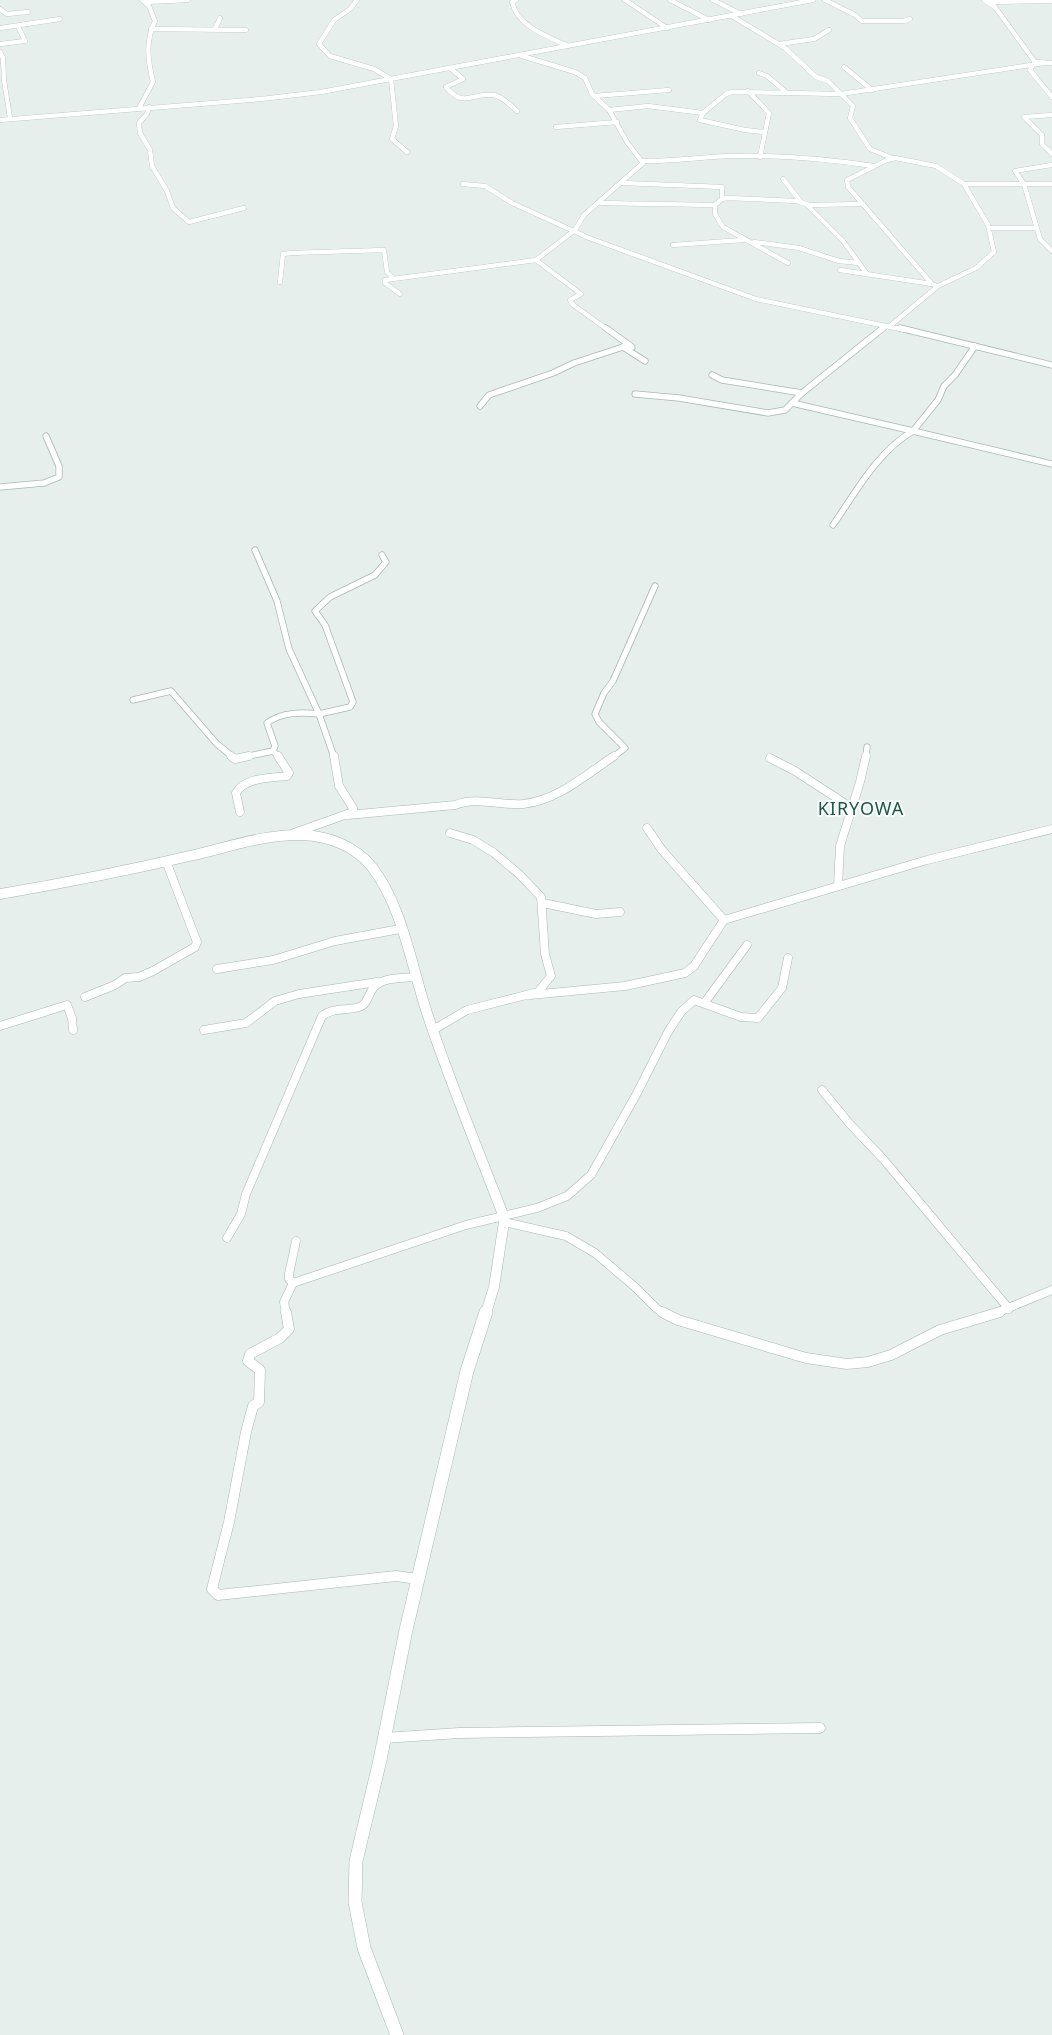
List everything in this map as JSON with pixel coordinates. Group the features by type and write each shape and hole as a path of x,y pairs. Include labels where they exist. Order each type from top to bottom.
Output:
{"street":[{"path":"144,1 188,0"},
{"path":"357,0 350,9 334,20 319,44 330,56 374,69 391,79"},
{"path":"516,0 512,2 512,6 522,20 533,29 568,46"},
{"path":"625,0 666,28"},
{"path":"670,0 709,20"},
{"path":"712,0 741,14"},
{"path":"0,120 306,95 813,0"},
{"path":"825,0 855,15 862,21 904,21 910,19"},
{"path":"139,108 153,82 148,55 151,29 155,21 150,6 144,1"},
{"path":"986,1 1052,1"},
{"path":"986,1 995,7 1008,24 1009,30 1033,64"},
{"path":"0,9 7,14 28,12"},
{"path":"635,394 680,398 768,413 784,410 802,393 888,326 935,285 969,273 992,256 994,248 989,228 978,204 964,184 936,166 892,158 886,153 868,147 855,122 850,118 853,106 828,81 816,77 779,44 732,16"},
{"path":"0,28 60,18"},
{"path":"214,29 220,18"},
{"path":"0,44 27,41 18,26"},
{"path":"151,29 246,30"},
{"path":"779,44 814,39 829,30"},
{"path":"0,52 3,58 2,80 10,118"},
{"path":"520,55 581,75 587,81 594,96 609,110 627,142 643,161 672,161 731,156 829,159 874,166"},
{"path":"764,132 700,120 703,113 726,94 748,92 841,94 1052,62"},
{"path":"1033,64 1030,70 1052,97"},
{"path":"844,67 872,90"},
{"path":"450,68 462,80 446,87 458,97 468,100 485,95 497,96 517,110"},
{"path":"759,73 767,76 787,93"},
{"path":"391,79 396,126 392,139 407,152"},
{"path":"594,96 669,90"},
{"path":"748,92 769,113 760,157"},
{"path":"609,110 648,106 703,113"},
{"path":"149,107 147,114 139,123 140,133 150,150 152,166 167,191 173,208 179,215 189,222 244,208"},
{"path":"1052,114 1024,116 1042,135 1042,144 1052,154"},
{"path":"556,127 617,122"},
{"path":"892,158 849,178 846,182 863,204 935,285"},
{"path":"400,294 384,281 393,278 536,260 575,230 576,225 598,203 640,167 643,161"},
{"path":"1052,165 1016,171 1015,173 1024,184 1036,228 1043,243 1052,252"},
{"path":"783,179 801,202"},
{"path":"623,183 722,186 722,199"},
{"path":"463,184 485,186 512,203 589,238 752,297 1052,364"},
{"path":"964,184 1052,184"},
{"path":"598,203 714,205 722,199 801,202 807,205 843,241 867,274"},
{"path":"807,205 863,204"},
{"path":"714,205 718,222 731,232 788,262"},
{"path":"989,228 1036,228"},
{"path":"673,245 724,240 772,242 802,248 838,260 859,263"},
{"path":"280,282 283,254 291,253 384,250 387,272 393,278"},
{"path":"480,406 489,395 545,376 574,363 623,347 632,346 572,304 570,300 581,294 536,260"},
{"path":"840,270 935,285"},
{"path":"833,525 870,474 895,444 904,435 913,431 938,400 944,386 955,375 975,346"},
{"path":"623,347 645,361"},
{"path":"712,375 722,380 802,393"},
{"path":"792,403 1052,464"},
{"path":"0,487 44,483 58,477 60,474 59,466 46,436"},
{"path":"255,550 277,601 290,649 319,714 336,763 339,786 353,808 353,812 348,815"},
{"path":"273,751 274,746 267,725 269,720 290,715 319,714 350,707 354,702 325,625 315,610 330,597 375,574 386,562 382,555"},
{"path":"0,894 282,837 348,815 455,805 464,801 522,804 541,801 571,784 625,748 599,722 595,714 604,693 613,681 654,586"},
{"path":"134,700 171,691 217,744 235,759 273,751"},
{"path":"838,886 838,858 860,786 867,747"},
{"path":"240,812 236,793 239,787 246,782 287,776 289,773 282,760 273,751"},
{"path":"770,758 789,767 852,808"},
{"path":"647,828 662,850 724,920"},
{"path":"530,995 625,986 685,973 694,966 724,920 927,860 1052,829"},
{"path":"433,1030 467,1010 538,992 551,976 545,954 541,897 494,853 473,840 450,833"},
{"path":"282,837 317,836 340,842 352,848 379,877 394,909 433,1030 503,1219 494,1287 467,1371 418,1579 356,1861 355,1902 364,1948 396,2035"},
{"path":"85,997 125,978 139,977 153,971 195,946 197,942 166,861"},
{"path":"542,903 596,914 620,912"},
{"path":"217,969 273,960 334,941 400,929"},
{"path":"705,1002 747,945"},
{"path":"418,1579 396,1576 218,1595 212,1589 229,1522 246,1432 253,1406 259,1402 260,1370 248,1361 250,1354 280,1338 289,1328 284,1302 293,1283 466,1225 503,1219 567,1196 591,1175 636,1095 668,1032 681,1012 694,1000 705,1002 726,1012 748,1018 758,1018 782,988 788,958"},
{"path":"204,1030 246,1023 275,1001 299,994 416,977"},
{"path":"227,1238 241,1214 246,1194 322,1016 326,1012 339,1008 361,1007 367,1003 372,988 382,981"},
{"path":"0,1026 66,1005 72,1018 73,1030"},
{"path":"822,1090 849,1123 884,1160 1009,1309"},
{"path":"503,1219 566,1236 595,1253 657,1309 678,1320 806,1358 847,1364 868,1362 891,1355 940,1330 1009,1309 1052,1290"},
{"path":"293,1283 289,1279 289,1274 296,1242"},
{"path":"384,1738 459,1733 820,1728"}],"district":[{"name":"KIRYOWA","path":"861,808"}]}
